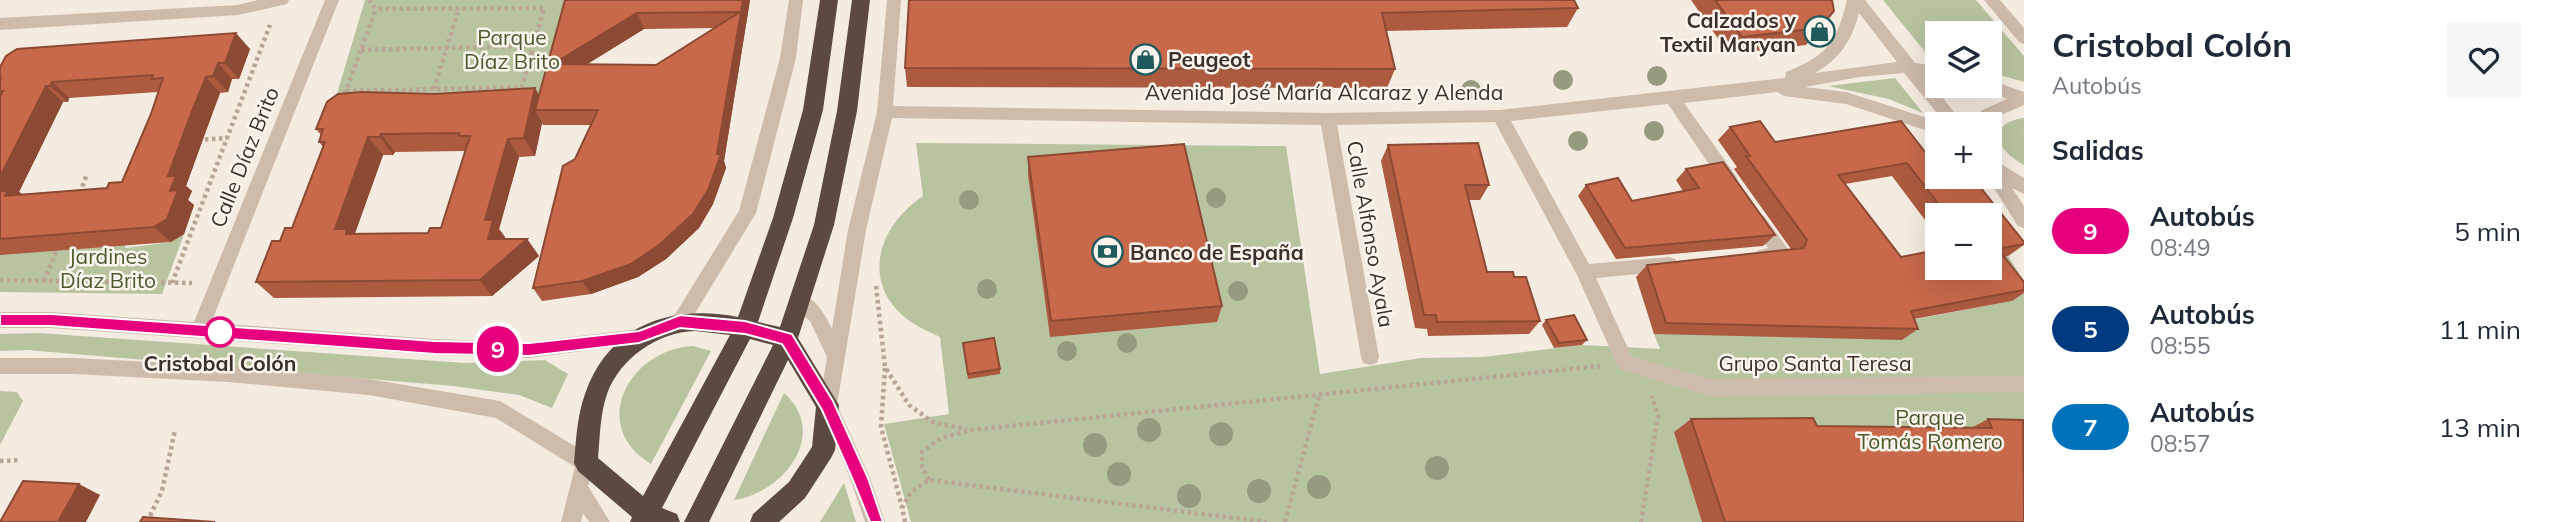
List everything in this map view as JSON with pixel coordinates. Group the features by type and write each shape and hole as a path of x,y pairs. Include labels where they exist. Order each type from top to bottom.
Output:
{"highway":[{"path":"762,522 797,490 823,450 828,405 787,339 745,327 680,322 639,337 613,365 597,391 589,421 586,463 652,520 745,327 783,219 813,110 829,0"},
{"path":"696,522 787,339 824,225 847,111 861,0"}],"street":[{"name":"Calle Díaz Brito","path":"199,331 332,0"},
{"path":"680,322 747,213 788,58 796,0"},
{"path":"875,522 860,478 828,405 857,230 885,112 894,0"},
{"path":"1855,0 1946,112"},
{"name":"Avenida José María Alcaraz y Alenda","path":"1763,88 1807,71 1840,47 1848,29 1855,0"},
{"path":"1991,0 2024,38"},
{"path":"0,24 238,10 280,1"},
{"name":"Avenida José María Alcaraz y Alenda","path":"885,112 1328,119 1500,116 1763,88 1904,67 1925,71"},
{"name":"Avenida José María Alcaraz y Alenda","path":"1763,88 1846,98 1925,124"},
{"path":"2002,90 2024,98"},
{"path":"1672,97 1782,254 1742,258"},
{"path":"1992,112 2024,98"},
{"path":"1500,116 1584,272 1626,363"},
{"name":"Calle Alfonso Ayala","path":"1328,119 1370,357"},
{"path":"2002,173 2024,187"},
{"path":"2002,185 2024,220"},
{"path":"1584,272 1689,262"},
{"path":"799,302 816,315 835,355"},
{"path":"0,320 51,320 435,348 529,350 639,337"},
{"name":"Grupo Santa Teresa","path":"1626,363 1712,388 2024,384"},
{"path":"0,366 74,366 229,374 369,387 500,410 586,463 571,522"},
{"path":"578,487 600,522"}],"path":[{"path":"369,0 376,9"},
{"path":"172,283 280,1"},
{"path":"434,89 459,8"},
{"path":"346,91 522,87 544,8 376,9"},
{"path":"337,99 346,91 376,9"},
{"path":"361,50 534,46"},
{"path":"186,141 227,138"},
{"path":"78,198 87,174"},
{"path":"44,281 58,246"},
{"path":"875,275 885,367 881,427 905,522"},
{"path":"0,281 218,284"},
{"path":"929,480 922,467 922,452 941,438 971,430 1626,363 1649,389 1658,416 1641,522"},
{"path":"885,367 909,405 934,423 971,430"},
{"path":"1285,522 1319,396"},
{"path":"147,522 162,491 175,430"},
{"path":"0,461 20,460"},
{"path":"902,508 911,492 929,480 1267,522"}],"green space":[{"name":"Parque Díaz Brito","path":"365,0 576,0 547,112 336,97"},
{"path":"1883,0 1976,0 1994,21 1925,21 1925,52"},
{"path":"2002,30 2024,56 2024,82 2002,76"},
{"path":"1895,78 1923,113 1889,99 1828,86"},
{"path":"2024,118 2024,165 2002,146 2002,128 2011,121"},
{"name":"Parque Tomás Romero","path":"916,143 1286,146 1320,374 1421,358 1483,357 1582,345 1660,349 1654,334 1895,323 2012,301 1998,280 2002,280 2002,257 2008,256 2024,281 2024,522 911,522 884,424 949,414 940,337 911,322 895,307 884,291 880,257 894,224 923,196"},
{"name":"Jardines Díaz Brito","path":"184,234 162,294 0,292 0,251 126,242 125,248 171,242"},
{"path":"38,333 465,363 545,360 568,374 552,408 519,395 453,386 27,350 0,351 0,334"},
{"path":"693,346 711,351 651,464 632,448 622,430 620,410 624,392 635,374 651,360 670,350"},
{"path":"0,391 17,392 23,401 0,445"},
{"path":"784,393 797,409 802,426 801,443 795,459 769,486 734,500"},
{"path":"844,483 856,522 820,522"}],"building":[{"path":"565,0 743,0 717,154 721,154 708,190 693,214 659,245 631,264 582,281 533,288 563,166 575,159 598,110 535,110","holes":["740,12 656,65 553,64 637,13"]},
{"name":"Peugeot","path":"909,0 1574,0 1578,8 1382,13 1395,69 905,68"},
{"path":"1715,0 1832,0 1834,11 1820,28 1742,37"},
{"path":"236,33 225,63 218,63 213,76 206,77 192,111 168,176 176,176 170,191 178,190 167,219 154,227 0,239 0,191 7,191 5,196 107,188 109,183 122,182 163,78 152,79 153,75 52,82 50,86 46,86 0,177 0,96 3,91 0,91 0,67 6,56 17,49"},
{"path":"535,88 524,138 508,139 485,220 493,220 488,239 527,239 480,280 256,282 272,241 280,241 285,228 292,228 325,142 319,142 323,129 316,129 327,102 338,94 362,92 435,94","holes":["459,133 459,136 470,136 441,228 430,228 428,233 346,234 347,229 335,229 368,137 380,137 381,134"]},
{"path":"1760,121 1775,142 1901,121 1925,152 1925,186 1907,163 1838,175 1901,257 1925,252 1925,280 2002,280 2002,254 2024,282 2024,290 1911,311 1918,329 1666,323 1647,265 1804,248 1807,240 1746,156 1750,156 1730,127"},
{"path":"1478,143 1489,185 1465,185 1487,272 1513,272 1514,277 1526,277 1540,321 1437,322 1436,315 1424,315 1388,145"},
{"path":"1184,144 1222,306 1051,321 1028,157"},
{"path":"1723,162 1775,235 1625,248 1586,185 1618,178 1632,201 1699,188 1686,169"},
{"path":"1927,189 1982,189 1993,203 1938,203"},
{"path":"2002,214 2024,242 2002,248"},
{"path":"1574,315 1587,340 1559,343 1546,320"},
{"path":"994,338 1000,369 968,374 963,343"},
{"path":"1813,418 1817,426 1992,428 1988,419 2023,420 2024,522 1725,522 1691,419"},
{"path":"23,481 79,484 58,522 0,522"},
{"path":"143,517 215,522 140,522"}],"bus line":[{"name":"9","path":"0,320 51,320 435,348 529,350 639,337 680,322 745,327 787,339 828,405 860,478 875,522"}],"place":[{"name":"Calzados y Textil Maryan","path":"1819,32"},
{"name":"Peugeot","path":"1145,59"},
{"name":"Banco de España","path":"1107,252"},
{"name":"Cristobal Colón","path":"220,332"}]}
